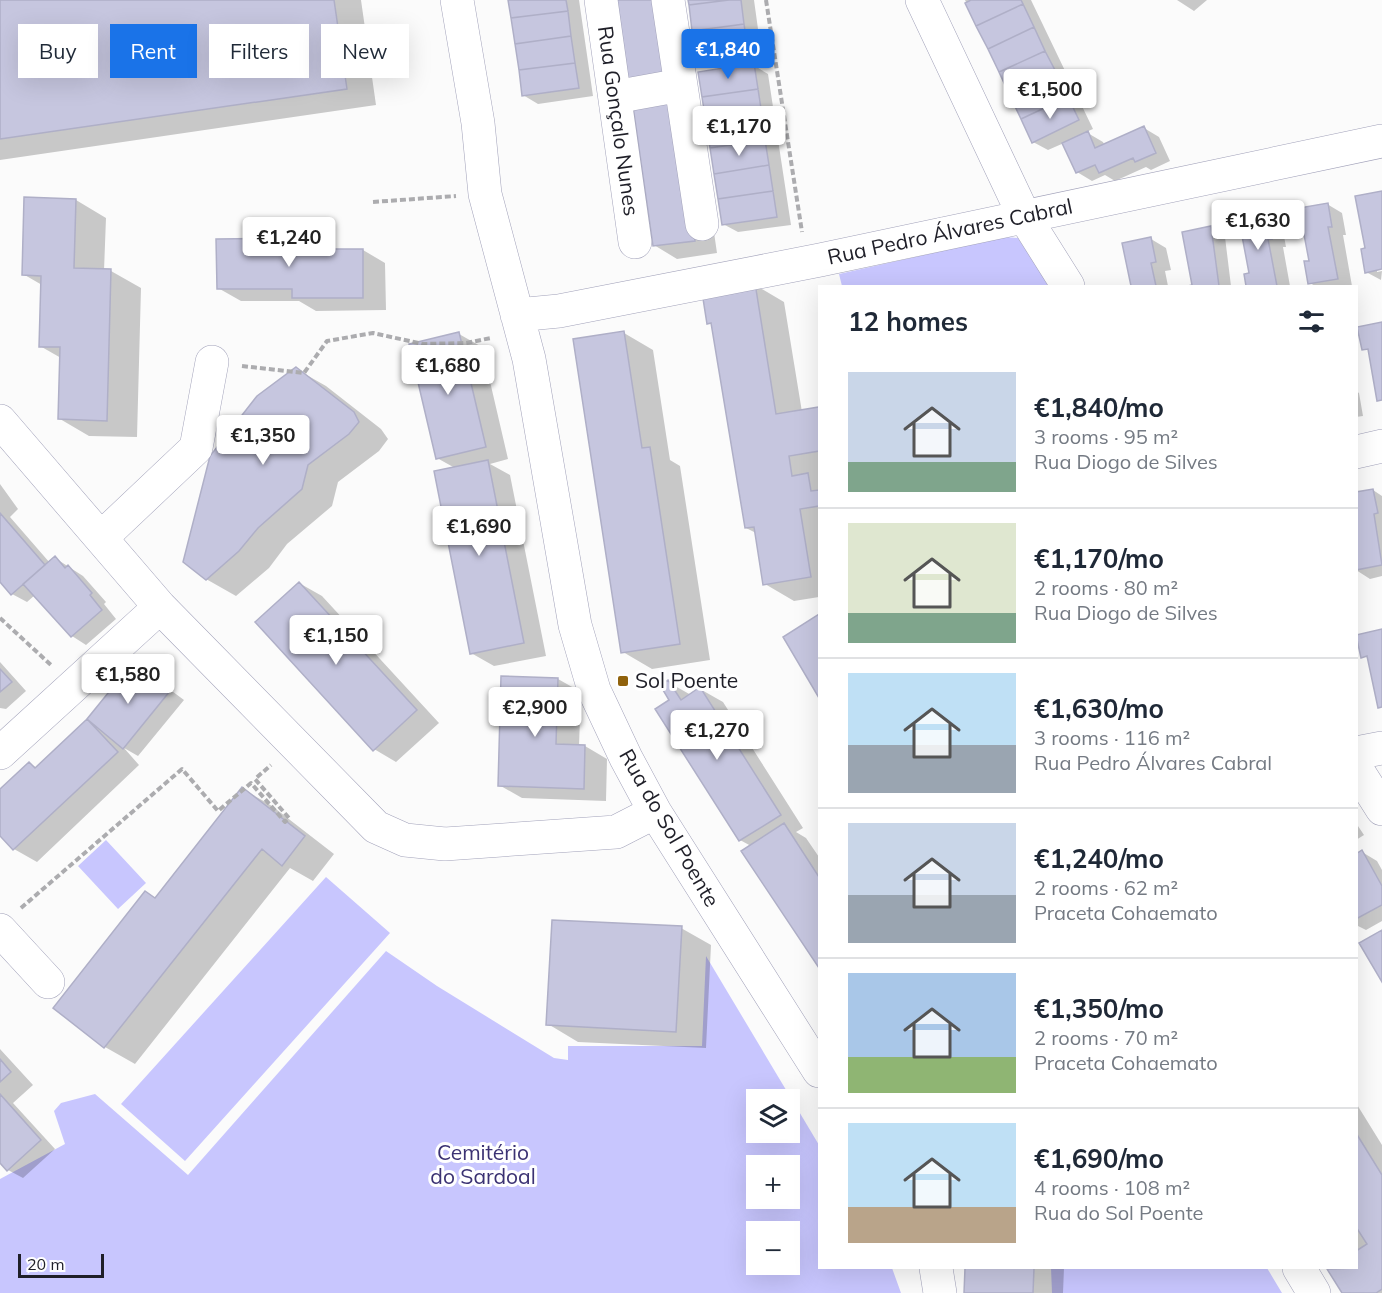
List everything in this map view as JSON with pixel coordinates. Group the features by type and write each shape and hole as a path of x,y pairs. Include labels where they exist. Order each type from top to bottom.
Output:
{"street":[{"name":"Rua do Sol Poente","path":"457,0 478,123 485,194 529,359 575,624 594,690 655,812 818,1069"},
{"name":"Rua Gonçalo Nunes","path":"601,0 635,242"},
{"path":"668,0 702,224"},
{"path":"922,0 1024,216 1067,285"},
{"path":"615,97 681,85"},
{"name":"Rua Pedro Álvares Cabral","path":"519,323 560,311 817,270 1024,216 1382,141"},
{"path":"102,537 196,448 212,362"},
{"path":"0,421 160,607 376,827 405,840 445,844 616,832 655,812"},
{"path":"1358,452 1382,446"},
{"path":"0,753 160,607"},
{"path":"1358,753 1382,748"},
{"path":"1358,771 1382,809"},
{"path":"9,921 48,982"},
{"path":"936,1269 940,1293"},
{"path":"1300,1269 1314,1293"}],"path":[{"path":"766,0 817,270"},
{"path":"212,362 303,373 327,341 372,333 423,344 466,343 519,323"},
{"path":"0,618 73,686"},
{"path":"9,921 182,769 218,811 250,783 285,822 289,818 255,779 295,744"}],"green space":[{"path":"1004,237 1018,238 1048,285 842,285 839,274"},
{"path":"106,840 146,883 118,909 78,866"},
{"path":"326,877 390,933 185,1161 121,1104"},
{"name":"Cemitério do Sardoal","path":"386,951 437,986 554,1058 568,1060 568,1046 702,1046 706,956 786,1089 746,1089 746,1143 800,1143 800,1113 818,1143 818,1269 892,1269 901,1293 0,1293 0,1179 65,1144 54,1111 61,1103 95,1094 188,1175"},
{"path":"1051,1269 1268,1269 1282,1293 1052,1293"}],"building":[{"path":"0,0 334,0 338,24 321,24 321,78 345,78 347,89 0,139"},
{"path":"508,0 566,0 568,11 511,18"},
{"path":"616,0 659,0 671,79 629,85"},
{"path":"688,0 729,0 689,5"},
{"path":"741,0 744,24 692,31 689,5"},
{"path":"971,0 1021,0 1023,4 976,26 965,3"},
{"path":"1023,4 1034,27 988,49 976,26"},
{"path":"568,11 571,36 515,44 511,18"},
{"path":"744,24 748,50 696,57 692,31"},
{"path":"1034,27 1045,51 999,72 988,49"},
{"path":"571,36 575,63 519,70 515,44"},
{"path":"1045,51 1057,74 1010,96 999,72"},
{"path":"575,63 579,88 522,96 519,70"},
{"path":"754,63 758,89 702,97 698,72"},
{"path":"1057,74 1068,97 1021,119 1010,96"},
{"path":"758,89 762,115 706,123 702,97"},
{"path":"1068,97 1079,120 1032,143 1021,119"},
{"path":"674,101 695,241 653,246 633,106"},
{"path":"762,115 765,140 710,148 706,123"},
{"path":"1144,126 1156,153 1135,162 1133,158 1099,173 1095,165 1076,173 1062,143 1088,131 1095,148"},
{"path":"765,140 769,165 714,174 710,148"},
{"path":"769,165 773,191 718,199 714,174"},
{"path":"773,191 777,217 722,225 718,199"},
{"path":"1382,191 1382,269 1365,273 1361,249 1365,248 1355,196"},
{"path":"24,197 76,199 74,268 111,269 107,421 58,419 60,347 39,347 41,276 22,275"},
{"path":"1328,203 1332,227 1328,227 1338,279 1308,284 1304,261 1309,261 1299,208"},
{"path":"1268,214 1272,239 1268,239 1277,285 1246,285 1244,274 1249,273 1239,220"},
{"path":"1211,226 1219,285 1192,285 1182,232"},
{"path":"1151,237 1156,262 1151,263 1156,285 1131,285 1122,243"},
{"path":"292,238 292,249 363,249 363,298 292,298 292,289 217,289 216,239"},
{"path":"755,283 776,414 818,407 818,451 789,456 792,476 808,473 811,491 818,490 818,506 800,509 811,577 763,585 754,527 745,528 711,323 707,324 702,292"},
{"path":"1382,322 1382,400 1377,401 1368,349 1362,350 1358,327"},
{"path":"624,331 642,448 650,447 680,644 621,653 573,339"},
{"path":"459,332 486,447 436,459 409,344"},
{"path":"296,367 354,412 359,422 349,434 308,465 302,489 258,528 239,551 206,580 183,562 210,456 257,396"},
{"path":"488,460 524,643 470,654 434,471"},
{"path":"1373,489 1378,513 1374,514 1382,565 1358,570 1358,492"},
{"path":"0,513 45,565 11,595 0,582"},
{"path":"55,556 65,568 68,565 92,593 90,595 102,610 71,637 23,584"},
{"path":"299,582 417,710 373,751 255,622"},
{"path":"818,615 818,696 783,637"},
{"path":"1382,629 1382,707 1378,708 1367,656 1361,658 1358,635"},
{"path":"134,661 170,691 123,749 87,719"},
{"path":"0,669 12,682 0,692"},
{"path":"501,676 558,678 556,744 585,745 584,789 498,786"},
{"path":"668,680 681,700 700,687 781,815 739,841 655,709 669,700 660,685"},
{"path":"87,719 118,752 13,850 0,836 0,789 29,762 35,768"},
{"path":"242,787 305,836 282,866 262,849 104,1048 53,1008 145,891 155,898"},
{"path":"784,823 818,875 818,966 741,851"},
{"path":"1362,850 1382,886 1382,905 1358,918 1358,853"},
{"path":"552,920 682,926 676,1032 546,1025"},
{"path":"1382,930 1382,982 1359,943"},
{"path":"0,1059 11,1072 0,1082"},
{"path":"0,1094 41,1140 7,1171 0,1163"},
{"path":"1358,1136 1382,1175 1382,1289 1376,1293 1342,1293 1327,1269 1358,1269 1358,1250 1367,1244 1358,1230"},
{"path":"965,1269 1034,1269 1033,1293 964,1293"}],"place":[{"name":"Sol Poente","path":"623,681"}]}
